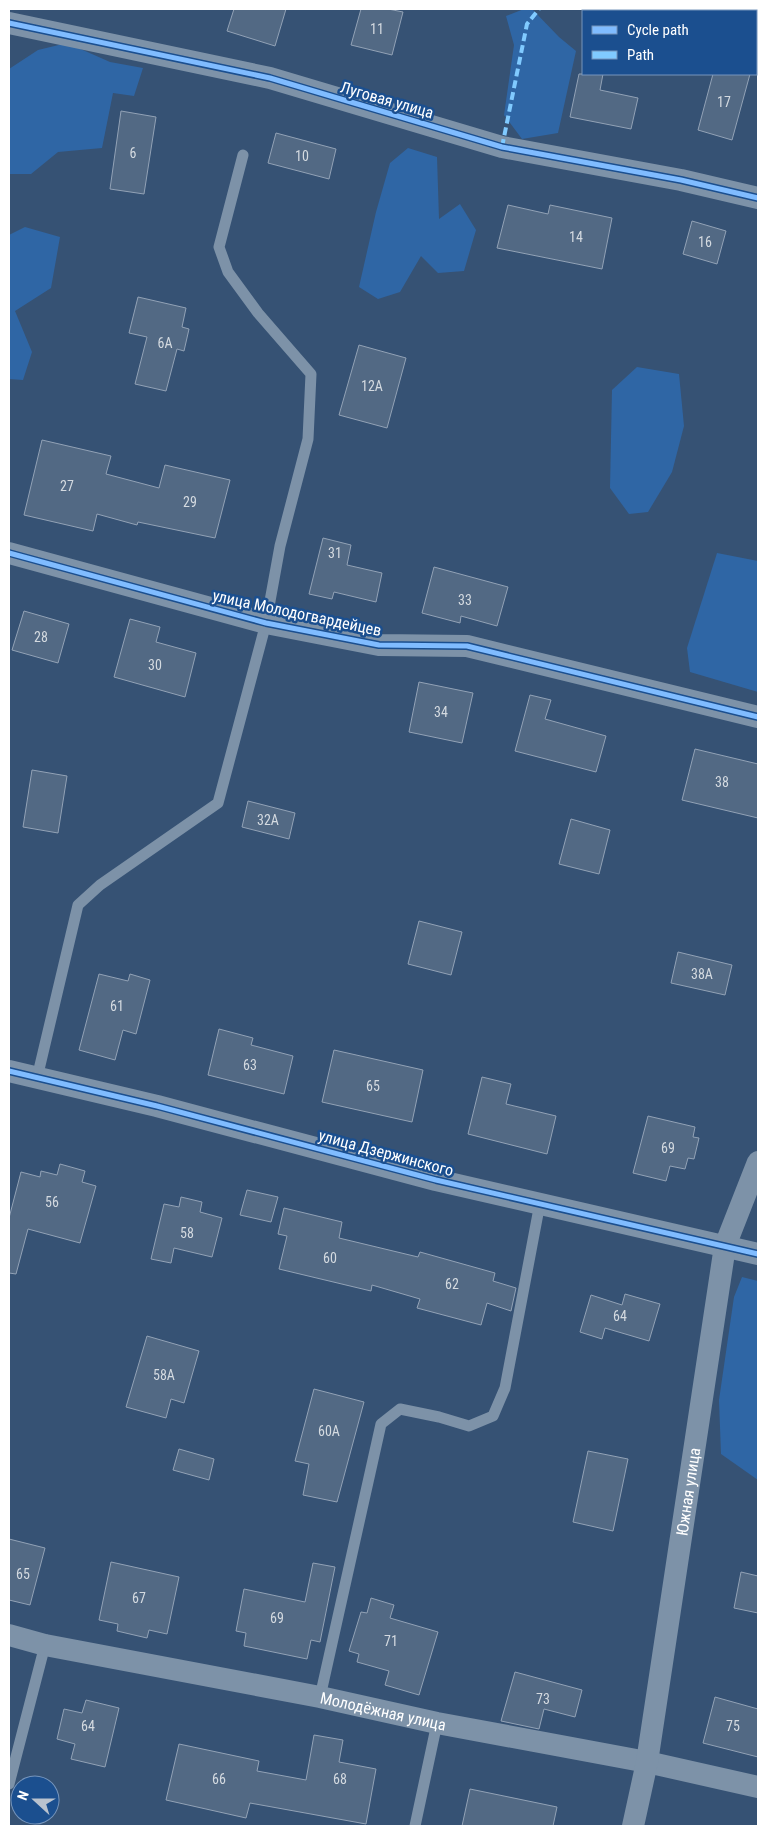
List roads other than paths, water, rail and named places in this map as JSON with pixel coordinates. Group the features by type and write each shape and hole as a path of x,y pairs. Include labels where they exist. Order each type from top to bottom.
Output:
{"street":[{"name":"Луговая улица","path":"9,23 270,78 502,147 681,180 758,198"},
{"name":"улица Молодогвардейцев","path":"9,553 266,623 379,645 467,646 758,717"},
{"name":"улица Дзержинского","path":"9,1072 157,1106 436,1180 758,1254"},
{"name":"Южная улица","path":"633,1826 647,1762 725,1246 758,1162"},
{"name":"Молодёжная улица","path":"9,1635 44,1645 320,1697 437,1723 647,1762 758,1787"}],"lane":[{"path":"37,1078 78,905 100,885 218,803 266,623 280,546 308,439 311,374 248,299 228,272 219,247 243,155"},
{"path":"320,1697 381,1424 400,1409 439,1417 469,1426 493,1416 505,1388 540,1203"},
{"path":"9,1784 44,1645"},
{"path":"415,1826 437,1723"}]}
